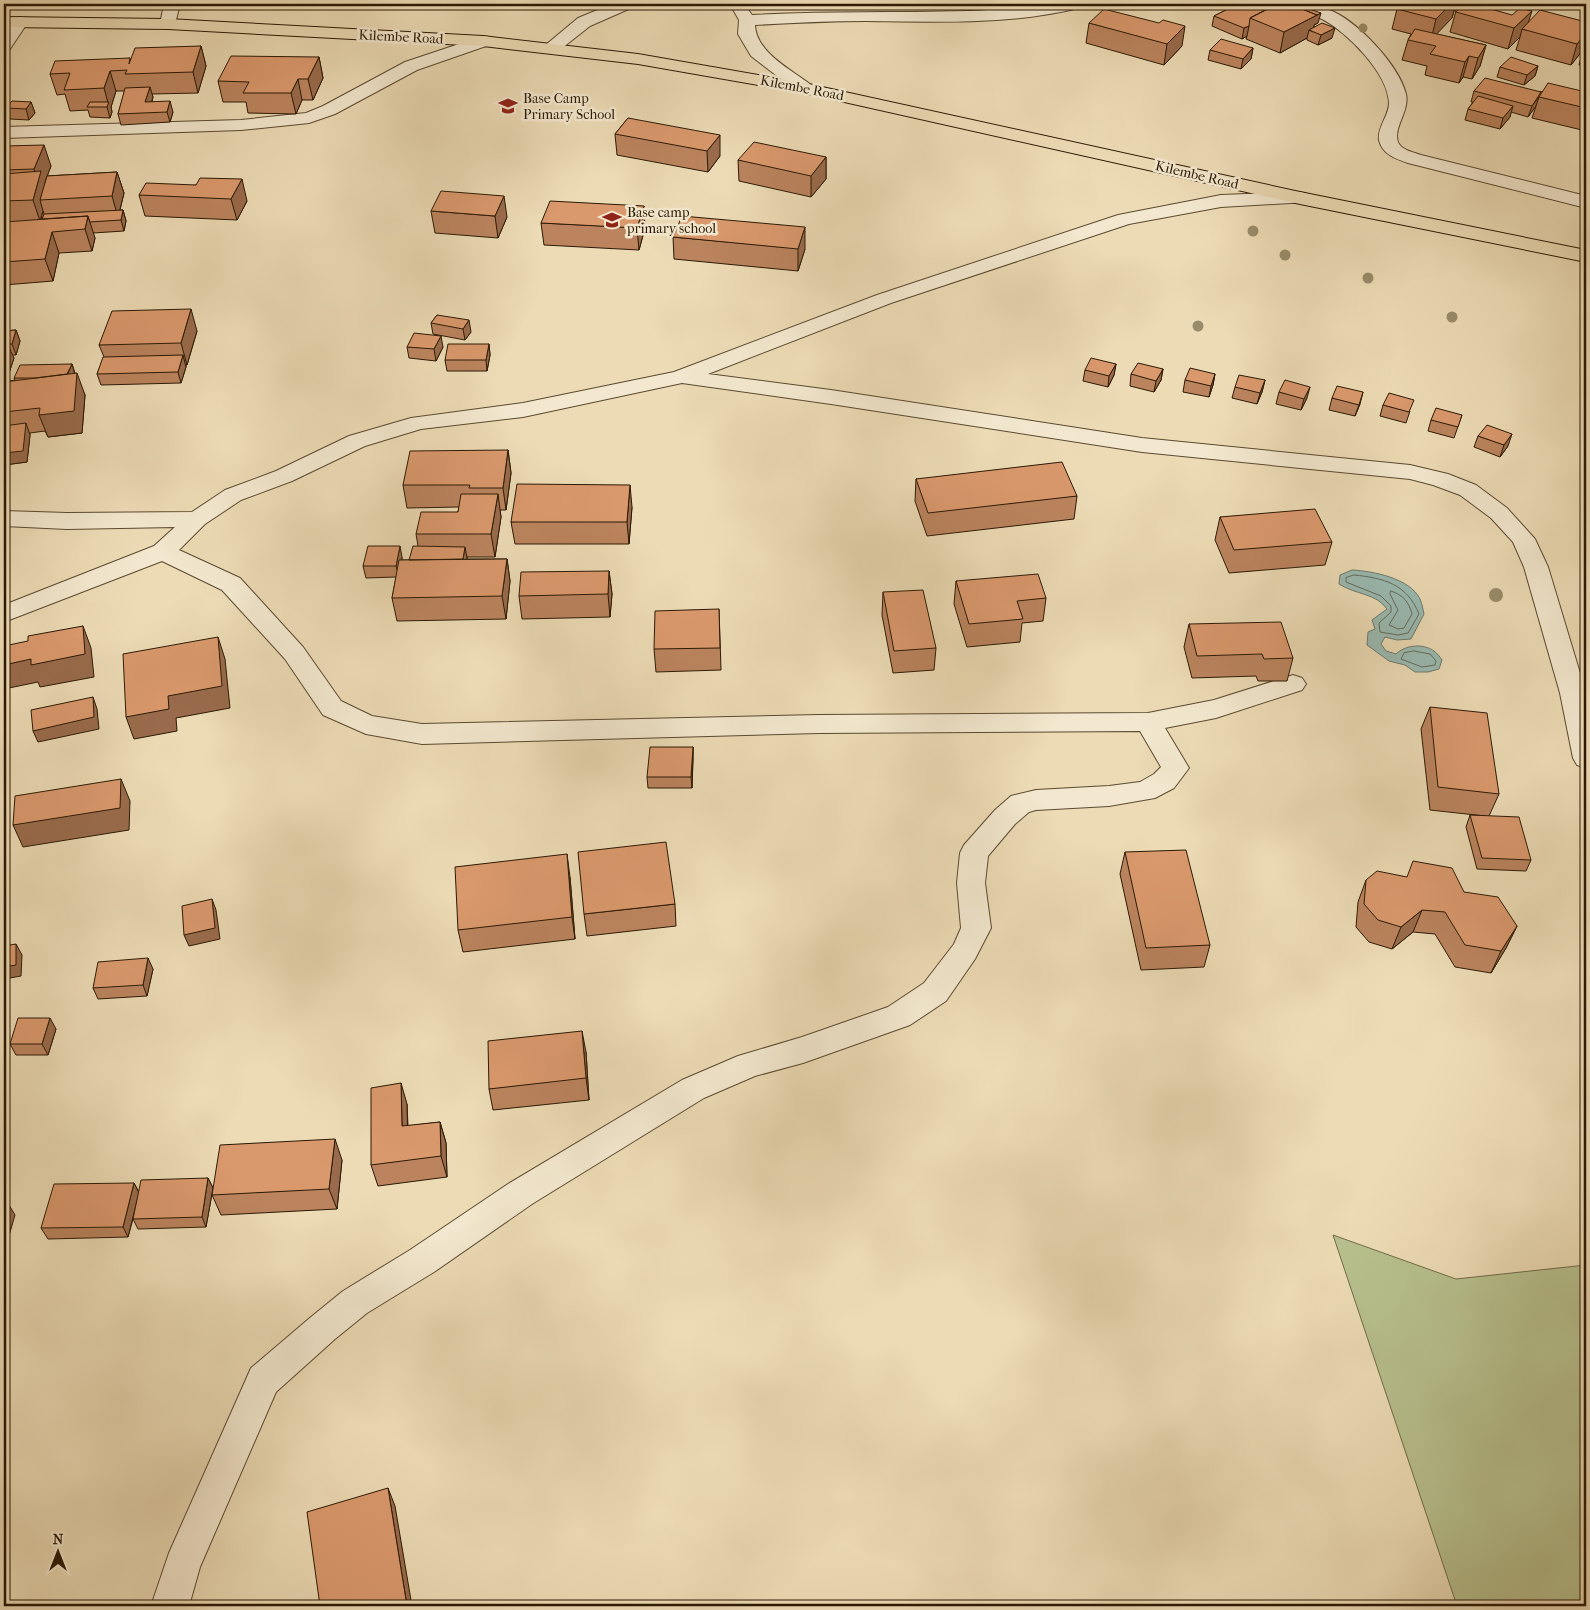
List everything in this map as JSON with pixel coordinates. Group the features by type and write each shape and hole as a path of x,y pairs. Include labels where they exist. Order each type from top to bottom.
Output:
{"main road":[{"name":"Kilembe Road","path":"12,22 168,24 483,42 638,58 804,88 1300,198 1586,256"}],"street":[{"path":"168,24 172,4"},
{"path":"551,48 584,22 625,4"},
{"path":"736,4 747,20 747,34 757,52 804,88"},
{"path":"747,20 835,16 1003,15 1041,11 1073,4"},
{"path":"1283,4 1310,9 1327,16 1350,31 1392,81 1398,105 1388,131 1390,144 1395,151 1423,160 1542,188 1586,202"},
{"path":"4,45 12,22"},
{"path":"4,133 241,125 309,118 329,110 411,66 483,42"},
{"path":"4,614 163,552 197,519 233,495 284,476 366,438 419,423 522,410 680,376 884,299 1125,219 1221,201 1300,198"},
{"path":"680,376 831,397 1142,445 1410,472 1440,479 1468,490 1498,513 1523,538 1536,567 1573,693 1586,758"},
{"path":"4,518 67,521 197,519"},
{"path":"163,552 231,584 294,653 332,708 366,725 422,734 819,724 1148,722 1216,709 1293,684"},
{"path":"170,1606 182,1566 263,1380 355,1302 422,1261 520,1194 693,1089 749,1065 803,1050 899,1016 935,992 965,951 976,928 971,883 974,853 1005,817 1021,804 1056,798 1109,796 1145,791 1164,781 1175,768 1148,722"}],"green space":[{"path":"1333,1235 1456,1279 1586,1265 1586,1606 1457,1606"}],"water":[{"path":"1352,570 1390,577 1408,586 1415,592 1420,599 1424,614 1411,639 1397,640 1385,637 1381,644 1386,651 1396,654 1414,646 1430,648 1442,660 1439,669 1428,672 1415,672 1405,665 1389,661 1367,645 1368,632 1375,629 1372,620 1387,609 1377,600 1339,584 1340,575"}],"building":[{"path":"1238,4 1254,4 1267,9 1250,18 1249,26 1244,28 1214,16"},
{"path":"1262,4 1278,4 1271,7"},
{"path":"1278,4 1290,4 1317,15 1284,32 1250,18"},
{"path":"1290,4 1295,4 1321,13 1317,15"},
{"path":"1403,4 1451,4 1436,19 1397,9"},
{"path":"1464,4 1488,4 1484,7 1512,15 1520,8 1532,11 1514,28 1456,12"},
{"path":"1104,9 1159,23 1163,20 1185,26 1167,44 1089,23"},
{"path":"1540,10 1586,22 1586,33 1577,44 1522,29"},
{"path":"1322,23 1335,28 1321,35 1309,30"},
{"path":"1415,29 1486,45 1478,58 1469,56 1465,62 1430,54 1436,46 1408,40"},
{"path":"1221,39 1253,48 1243,59 1210,50"},
{"path":"201,46 193,72 125,74 127,70 110,71 104,88 64,90 70,73 50,74 55,61 130,58 129,64 135,48"},
{"path":"231,56 319,57 308,79 298,79 291,93 243,93 249,82 218,81"},
{"path":"1511,57 1538,66 1527,75 1500,67"},
{"path":"1485,78 1541,92 1532,106 1474,91"},
{"path":"1548,83 1586,92 1586,108 1539,97"},
{"path":"150,87 145,102 170,101 167,112 118,114 125,88"},
{"path":"1478,96 1513,106 1503,118 1468,109"},
{"path":"12,101 31,102 26,109 6,108"},
{"path":"90,102 109,102 107,107 87,107"},
{"path":"628,118 720,135 707,151 615,134"},
{"path":"754,142 826,157 811,176 738,160"},
{"path":"44,145 34,169 4,170 4,146"},
{"path":"41,171 33,200 4,201 4,174"},
{"path":"117,172 112,196 40,200 47,176"},
{"path":"200,178 242,179 231,199 139,195 146,183 196,185"},
{"path":"441,191 504,196 495,216 431,211"},
{"path":"550,201 644,206 637,228 541,223"},
{"path":"123,210 121,220 90,222 88,216 42,219 44,214"},
{"path":"88,216 85,229 52,232 45,259 4,262 4,222"},
{"path":"682,216 805,227 798,249 673,237"},
{"path":"191,309 181,343 99,345 112,311"},
{"path":"437,315 469,320 463,329 431,323"},
{"path":"16,330 12,344 4,344 4,331"},
{"path":"414,333 441,336 434,349 407,347"},
{"path":"448,344 489,344 486,360 445,360"},
{"path":"9,347 4,365 4,348"},
{"path":"183,355 178,372 97,374 103,357"},
{"path":"1091,358 1116,364 1109,376 1085,370"},
{"path":"1138,363 1163,369 1156,381 1131,374"},
{"path":"72,364 67,374 35,378 14,378 20,365"},
{"path":"1190,368 1215,374 1211,386 1185,380"},
{"path":"77,373 74,411 39,415 40,408 4,412 4,382"},
{"path":"1239,375 1265,380 1260,393 1235,387"},
{"path":"1285,380 1310,387 1304,399 1279,392"},
{"path":"1337,386 1363,392 1359,405 1332,398"},
{"path":"1389,393 1414,400 1409,412 1383,405"},
{"path":"1436,408 1462,415 1458,427 1431,420"},
{"path":"26,423 23,451 4,453 4,426"},
{"path":"1487,425 1512,434 1504,445 1478,436"},
{"path":"508,450 503,488 469,488 470,485 403,485 410,451"},
{"path":"1062,462 1077,496 928,513 916,479"},
{"path":"517,484 630,485 627,522 511,522"},
{"path":"461,494 498,494 491,534 416,534 421,512 458,512"},
{"path":"1315,509 1332,542 1234,550 1220,517"},
{"path":"368,546 400,546 396,566 363,566"},
{"path":"413,546 465,547 463,559 409,560"},
{"path":"507,559 502,596 392,598 399,560"},
{"path":"609,571 608,594 519,596 521,572"},
{"path":"1038,574 1046,598 1017,601 1023,619 969,624 956,581"},
{"path":"923,590 936,648 894,651 883,592"},
{"path":"719,609 720,648 654,649 655,611"},
{"path":"1281,622 1293,658 1264,659 1262,654 1197,656 1189,624"},
{"path":"83,626 85,654 31,665 31,659 4,665 4,646 28,641 28,636"},
{"path":"218,637 222,686 168,696 169,709 126,717 123,654"},
{"path":"93,697 94,717 33,731 31,710"},
{"path":"1430,707 1487,713 1499,794 1438,787"},
{"path":"650,747 693,747 691,777 647,777"},
{"path":"121,779 120,808 13,825 15,796"},
{"path":"1470,815 1519,817 1531,860 1482,858"},
{"path":"666,842 675,904 584,914 578,852"},
{"path":"1186,850 1210,945 1146,948 1125,852"},
{"path":"567,854 572,917 458,930 455,867"},
{"path":"1413,861 1452,868 1464,892 1498,897 1517,926 1501,951 1465,945 1445,912 1422,910 1401,927 1378,920 1364,904 1366,880 1377,871 1407,877"},
{"path":"212,899 215,928 184,935 182,906"},
{"path":"16,944 16,965 4,967 4,946"},
{"path":"148,958 143,985 93,988 98,962"},
{"path":"18,1018 50,1018 42,1044 10,1044"},
{"path":"582,1031 586,1078 489,1089 488,1041"},
{"path":"401,1083 402,1126 440,1122 441,1156 371,1165 371,1088"},
{"path":"335,1139 329,1189 212,1195 220,1145"},
{"path":"208,1178 202,1217 133,1219 141,1180"},
{"path":"134,1183 123,1227 41,1228 54,1184"},
{"path":"4,1205 9,1205 4,1222"},
{"path":"388,1488 407,1606 320,1606 307,1512"}],"place":[{"name":"Base Camp Primary School","path":"508,106"},
{"name":"Base camp primary school","path":"612,220"}]}
